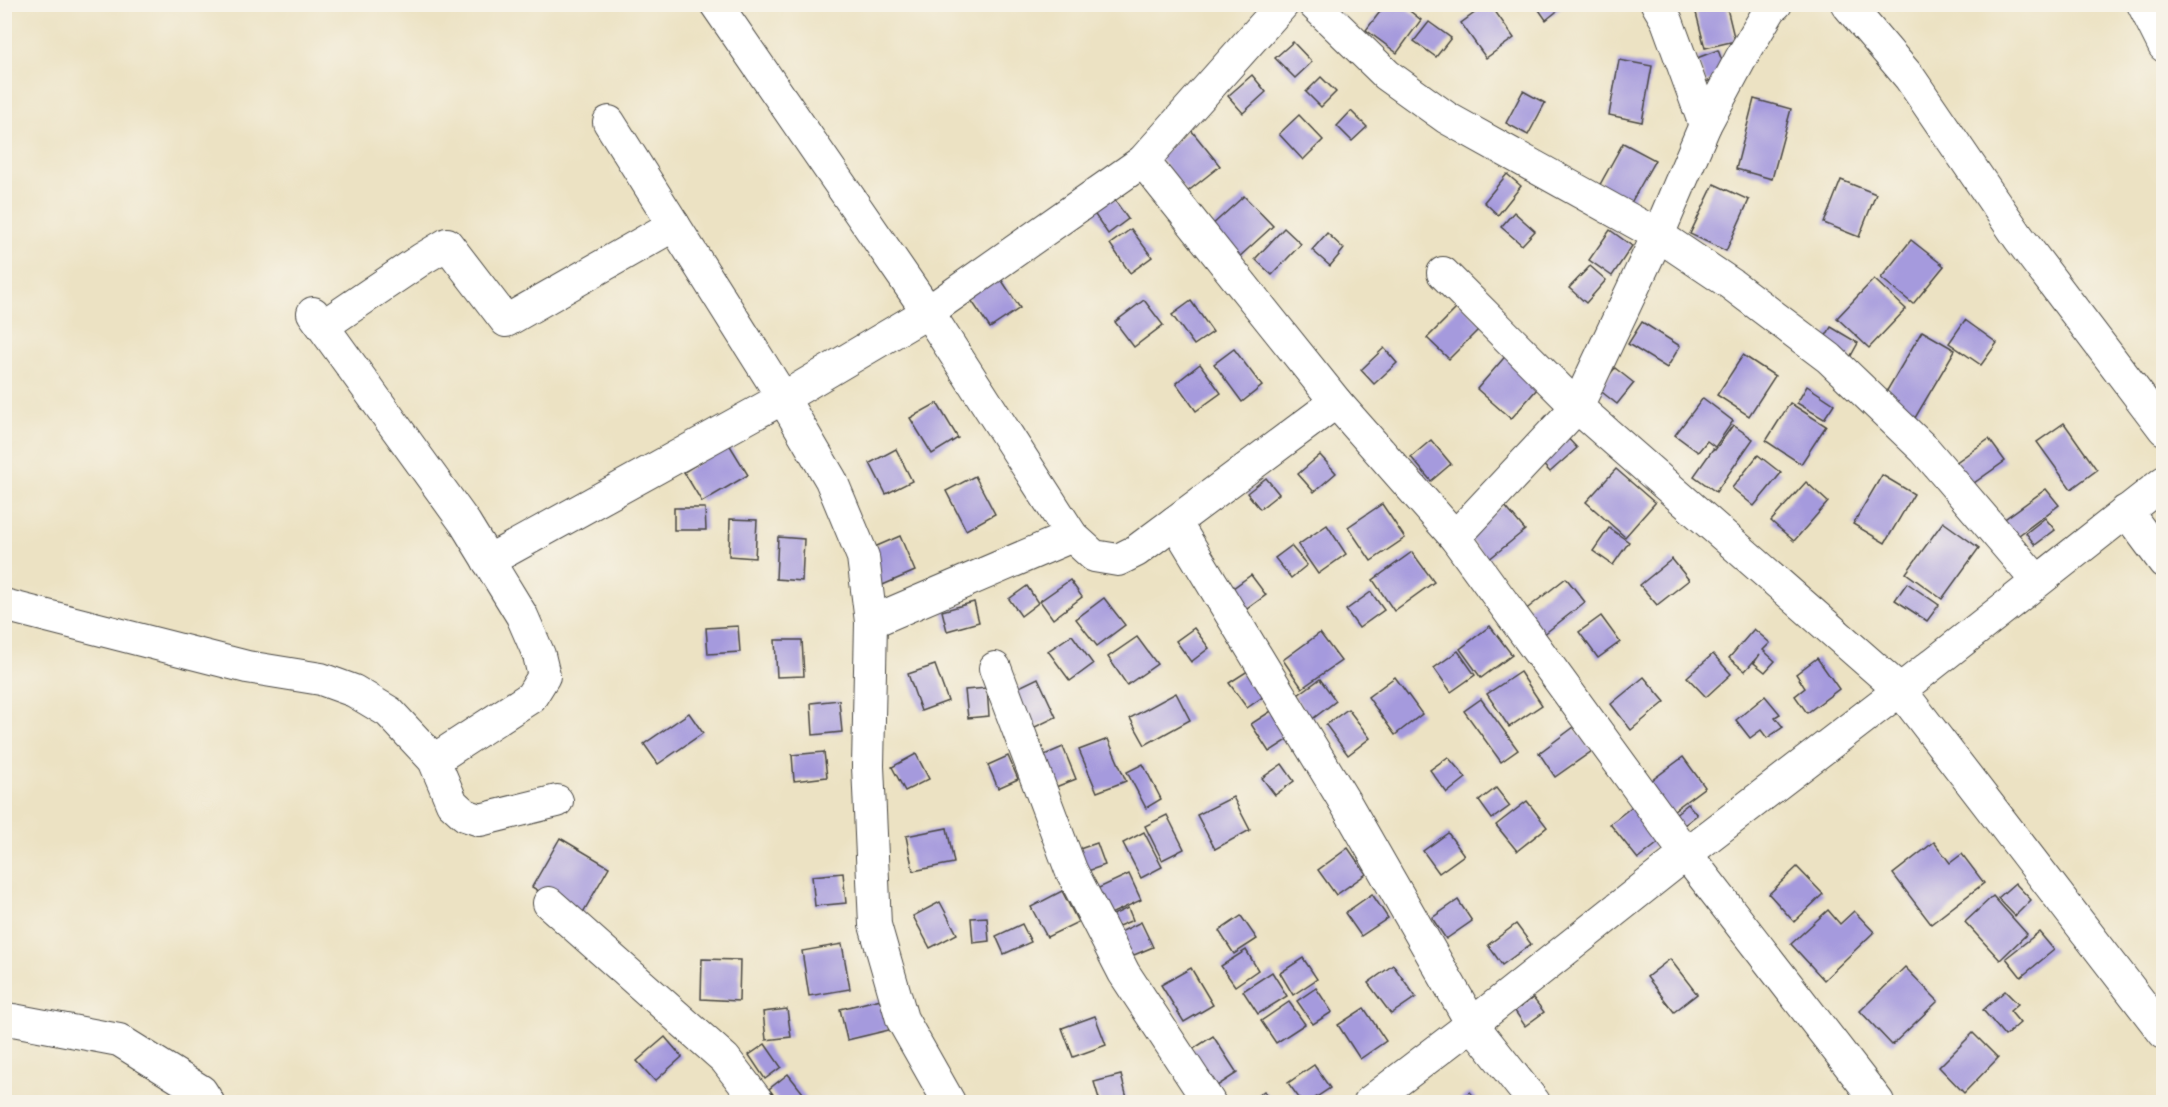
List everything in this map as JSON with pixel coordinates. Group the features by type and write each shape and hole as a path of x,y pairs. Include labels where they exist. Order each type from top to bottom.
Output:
{"street":[{"path":"716,4 928,312 1072,536 1094,556 1118,560 1136,551 1336,402"},
{"path":"488,561 783,398 928,312 1143,161 1283,4"},
{"path":"1314,4 1387,75 1447,118 1658,235 1731,284 1829,358 1925,450 2037,581"},
{"path":"1657,4 1667,21 1705,124"},
{"path":"1455,537 1577,407 1658,235 1705,124 1740,60 1771,8 1776,4"},
{"path":"1847,4 1910,78 2019,238 2163,429"},
{"path":"2143,4 2163,46"},
{"path":"609,122 783,398 831,480 863,557 872,622 868,766 875,925 902,1019 949,1102"},
{"path":"1143,161 1336,402 1455,537 1686,854 1878,1102"},
{"path":"434,760 531,697 544,676 522,616 465,523 318,320 447,244 506,321 674,225"},
{"path":"1443,273 1577,407 1900,690 2163,1033"},
{"path":"1370,1102 1686,854 1900,690 2163,482"},
{"path":"2126,511 2163,562"},
{"path":"1175,522 1346,804 1472,1024 1534,1102"},
{"path":"872,622 1072,536"},
{"path":"4,605 248,667 321,679 354,691 389,712 434,760 452,802 465,815 480,820 557,801"},
{"path":"995,668 1071,870 1124,973 1209,1102"},
{"path":"549,903 725,1059 758,1102"},
{"path":"4,1022 13,1020 119,1040 201,1091 208,1102"}],"building":[{"path":"1386,4 1401,4 1421,20 1397,53 1366,30"},
{"path":"1490,4 1514,38 1486,58 1461,23"},
{"path":"1535,4 1566,4 1546,20"},
{"path":"1726,4 1735,41 1705,48 1694,5"},
{"path":"1429,22 1451,38 1436,57 1414,41"},
{"path":"1293,42 1312,62 1295,78 1275,58"},
{"path":"1718,50 1727,74 1706,82 1697,58"},
{"path":"1619,60 1652,66 1642,122 1609,115"},
{"path":"1252,75 1266,92 1243,113 1228,96"},
{"path":"1321,77 1336,92 1321,107 1306,92"},
{"path":"1523,91 1545,103 1528,135 1506,123"},
{"path":"1754,99 1791,109 1772,179 1736,169"},
{"path":"1351,111 1367,127 1352,141 1337,126"},
{"path":"1299,115 1323,140 1303,160 1279,134"},
{"path":"1191,130 1220,166 1187,192 1158,157"},
{"path":"1623,143 1655,160 1628,208 1597,190"},
{"path":"1507,174 1521,186 1498,215 1484,202"},
{"path":"1841,180 1876,194 1859,237 1824,223"},
{"path":"1714,184 1749,200 1726,251 1690,234"},
{"path":"1109,192 1128,219 1108,234 1089,206"},
{"path":"1244,196 1273,226 1238,258 1210,227"},
{"path":"1514,212 1535,231 1522,245 1501,227"},
{"path":"1284,228 1301,244 1272,275 1255,259"},
{"path":"1131,229 1152,257 1130,273 1110,244"},
{"path":"1610,230 1632,246 1612,276 1589,260"},
{"path":"1327,233 1344,249 1330,266 1312,250"},
{"path":"1911,240 1944,266 1913,304 1881,278"},
{"path":"1590,266 1606,280 1586,303 1569,288"},
{"path":"997,273 1020,308 990,328 967,294"},
{"path":"1874,279 1906,309 1869,348 1837,318"},
{"path":"1144,300 1163,325 1134,347 1115,322"},
{"path":"1191,301 1213,332 1194,345 1172,315"},
{"path":"1461,304 1483,325 1449,359 1427,338"},
{"path":"1965,320 1997,343 1981,365 1949,343"},
{"path":"1642,322 1680,346 1667,368 1628,344"},
{"path":"1831,327 1858,343 1848,361 1820,346"},
{"path":"1922,331 1955,350 1915,418 1882,399"},
{"path":"1384,348 1397,363 1374,384 1361,370"},
{"path":"1234,349 1262,386 1242,402 1214,364"},
{"path":"1509,352 1543,382 1511,419 1477,389"},
{"path":"1743,355 1775,376 1749,416 1717,395"},
{"path":"1200,364 1221,393 1196,411 1176,383"},
{"path":"1615,368 1634,383 1617,404 1598,389"},
{"path":"1807,386 1834,404 1824,419 1797,403"},
{"path":"1703,398 1733,421 1715,447 1707,441 1698,452 1675,435"},
{"path":"937,403 958,438 932,454 910,418"},
{"path":"1790,403 1826,426 1801,464 1766,441"},
{"path":"2064,423 2097,470 2071,489 2037,442"},
{"path":"1733,425 1753,439 1716,492 1694,476"},
{"path":"1563,433 1577,448 1550,472 1536,457"},
{"path":"1989,439 2005,461 1964,490 1948,468"},
{"path":"1431,440 1451,464 1431,481 1411,457"},
{"path":"729,444 748,475 702,502 684,472"},
{"path":"896,449 912,481 886,494 870,463"},
{"path":"1320,455 1336,473 1314,492 1298,474"},
{"path":"1758,455 1781,473 1754,506 1732,488"},
{"path":"1616,469 1655,503 1625,537 1586,502"},
{"path":"1882,475 1914,494 1885,543 1853,524"},
{"path":"975,476 995,514 966,530 946,491"},
{"path":"1266,478 1279,494 1260,509 1247,493"},
{"path":"1806,482 1828,502 1794,541 1771,521"},
{"path":"2046,489 2059,505 2015,538 2002,521"},
{"path":"1382,504 1405,538 1371,561 1348,527"},
{"path":"1504,505 1525,530 1488,560 1467,535"},
{"path":"674,508 705,508 706,530 674,530"},
{"path":"2045,518 2055,530 2035,545 2026,533"},
{"path":"730,519 757,520 755,558 729,556"},
{"path":"1943,522 1979,548 1942,599 1906,573"},
{"path":"1327,525 1346,554 1318,574 1298,545"},
{"path":"1609,528 1629,542 1613,565 1593,551"},
{"path":"900,536 915,571 878,587 863,552"},
{"path":"778,537 804,539 802,581 776,579"},
{"path":"1291,546 1307,565 1291,578 1275,558"},
{"path":"1412,552 1434,582 1394,611 1373,580"},
{"path":"1672,559 1689,580 1657,605 1640,585"},
{"path":"1251,575 1266,595 1240,614 1225,594"},
{"path":"1566,578 1585,602 1543,635 1524,611"},
{"path":"1070,580 1082,597 1053,619 1040,601"},
{"path":"1907,583 1939,605 1927,621 1895,600"},
{"path":"1027,586 1038,603 1021,616 1009,599"},
{"path":"1371,592 1384,610 1359,628 1346,610"},
{"path":"1104,598 1125,625 1097,646 1076,619"},
{"path":"974,602 979,622 947,631 942,611"},
{"path":"1601,616 1620,642 1598,658 1579,632"},
{"path":"738,626 740,652 708,654 706,628"},
{"path":"1490,626 1512,655 1481,678 1460,649"},
{"path":"1194,628 1209,648 1191,662 1176,641"},
{"path":"1754,629 1770,643 1763,650 1775,661 1765,672 1754,663 1760,654 1745,671 1729,658"},
{"path":"1320,633 1341,661 1302,688 1283,660"},
{"path":"1072,635 1093,664 1070,681 1048,651"},
{"path":"1137,637 1157,664 1127,685 1108,657"},
{"path":"775,640 802,640 804,676 777,677"},
{"path":"1458,651 1475,675 1451,692 1434,668"},
{"path":"1713,654 1731,674 1706,697 1687,677"},
{"path":"1817,658 1839,689 1807,713 1795,696 1805,688 1796,674"},
{"path":"935,665 948,701 921,711 908,674"},
{"path":"1257,665 1274,689 1247,708 1229,683"},
{"path":"1520,672 1542,705 1509,727 1487,694"},
{"path":"1395,677 1422,714 1395,735 1368,697"},
{"path":"1644,677 1665,702 1631,730 1611,704"},
{"path":"1038,678 1056,717 1031,729 1013,690"},
{"path":"1320,679 1336,701 1311,720 1295,697"},
{"path":"987,688 989,716 968,718 965,690"},
{"path":"1176,693 1190,720 1145,745 1130,718"},
{"path":"1765,696 1780,714 1775,717 1783,727 1767,738 1761,730 1750,738 1736,720"},
{"path":"1481,699 1518,750 1501,762 1464,711"},
{"path":"839,700 842,732 813,735 811,703"},
{"path":"1279,706 1297,734 1269,752 1251,724"},
{"path":"1348,709 1370,738 1348,755 1326,725"},
{"path":"689,713 703,733 658,764 644,744"},
{"path":"1574,727 1592,751 1555,777 1539,753"},
{"path":"1108,739 1126,781 1097,792 1079,750"},
{"path":"1063,747 1076,779 1048,790 1035,759"},
{"path":"824,752 827,777 794,781 792,755"},
{"path":"916,754 929,779 905,791 892,767"},
{"path":"1008,756 1018,779 998,788 988,765"},
{"path":"1448,757 1466,778 1447,793 1430,770"},
{"path":"1683,757 1705,787 1670,813 1647,784"},
{"path":"1143,764 1161,799 1146,808 1127,772"},
{"path":"1282,764 1294,781 1275,795 1262,778"},
{"path":"1496,788 1510,806 1492,819 1479,801"},
{"path":"1233,797 1250,830 1215,849 1197,815"},
{"path":"1527,801 1547,827 1517,851 1496,825"},
{"path":"1688,804 1697,815 1679,829 1670,818"},
{"path":"1634,805 1662,840 1638,859 1610,824"},
{"path":"1167,815 1184,849 1162,860 1145,826"},
{"path":"947,828 954,863 913,871 906,836"},
{"path":"1144,832 1162,867 1141,878 1123,843"},
{"path":"1448,833 1464,855 1439,873 1423,851"},
{"path":"560,838 609,867 581,916 532,887"},
{"path":"1934,842 1950,863 1962,854 1984,883 1931,924 1893,874"},
{"path":"1097,843 1105,865 1079,874 1071,852"},
{"path":"1348,848 1366,874 1336,895 1318,870"},
{"path":"1797,867 1823,894 1794,922 1769,894"},
{"path":"843,873 846,903 815,906 812,876"},
{"path":"1129,874 1141,900 1102,918 1090,892"},
{"path":"2015,883 2031,900 2015,916 1998,898"},
{"path":"1062,891 1078,922 1047,937 1031,907"},
{"path":"1372,894 1388,918 1361,936 1345,913"},
{"path":"1993,896 2027,934 2000,960 1965,922"},
{"path":"1458,900 1472,921 1446,939 1432,918"},
{"path":"940,902 957,934 930,948 913,916"},
{"path":"1128,908 1133,920 1109,930 1104,919"},
{"path":"1828,910 1840,924 1854,911 1874,932 1824,980 1791,944"},
{"path":"1241,916 1257,939 1234,954 1219,931"},
{"path":"987,917 989,941 973,943 971,918"},
{"path":"1141,922 1153,947 1122,960 1112,936"},
{"path":"1022,924 1031,942 1004,954 996,936"},
{"path":"1516,924 1531,944 1502,965 1488,945"},
{"path":"2039,932 2054,950 2021,977 2006,958"},
{"path":"842,944 850,989 809,996 802,951"},
{"path":"1246,950 1258,970 1235,986 1221,966"},
{"path":"1303,958 1317,979 1293,995 1280,973"},
{"path":"702,959 740,960 739,1001 701,999"},
{"path":"1670,959 1697,994 1674,1012 1647,977"},
{"path":"1393,965 1416,997 1391,1014 1368,983"},
{"path":"1905,967 1938,1001 1892,1045 1860,1011"},
{"path":"1191,968 1213,1005 1184,1022 1161,985"},
{"path":"1272,972 1287,996 1258,1014 1243,991"},
{"path":"1316,988 1332,1012 1313,1024 1297,1001"},
{"path":"2005,991 2018,1004 2010,1011 2020,1023 2005,1036 1983,1010"},
{"path":"1533,998 1544,1012 1525,1026 1515,1011"},
{"path":"881,999 889,1030 847,1040 840,1009"},
{"path":"1289,1002 1305,1024 1276,1043 1261,1021"},
{"path":"1364,1008 1386,1041 1360,1059 1338,1025"},
{"path":"787,1009 791,1037 766,1040 763,1012"},
{"path":"1095,1016 1106,1045 1073,1057 1062,1028"},
{"path":"1973,1033 1998,1058 1964,1093 1939,1067"},
{"path":"1213,1036 1237,1073 1211,1090 1187,1053"},
{"path":"665,1037 682,1057 655,1081 637,1061"},
{"path":"765,1044 781,1067 765,1079 749,1055"},
{"path":"1314,1065 1330,1088 1309,1102 1302,1102 1288,1083"},
{"path":"788,1074 810,1102 779,1102 769,1089"},
{"path":"1121,1075 1128,1102 1100,1102 1094,1082"},
{"path":"1264,1091 1273,1102 1249,1102"},
{"path":"1470,1092 1479,1102 1457,1102"}]}
